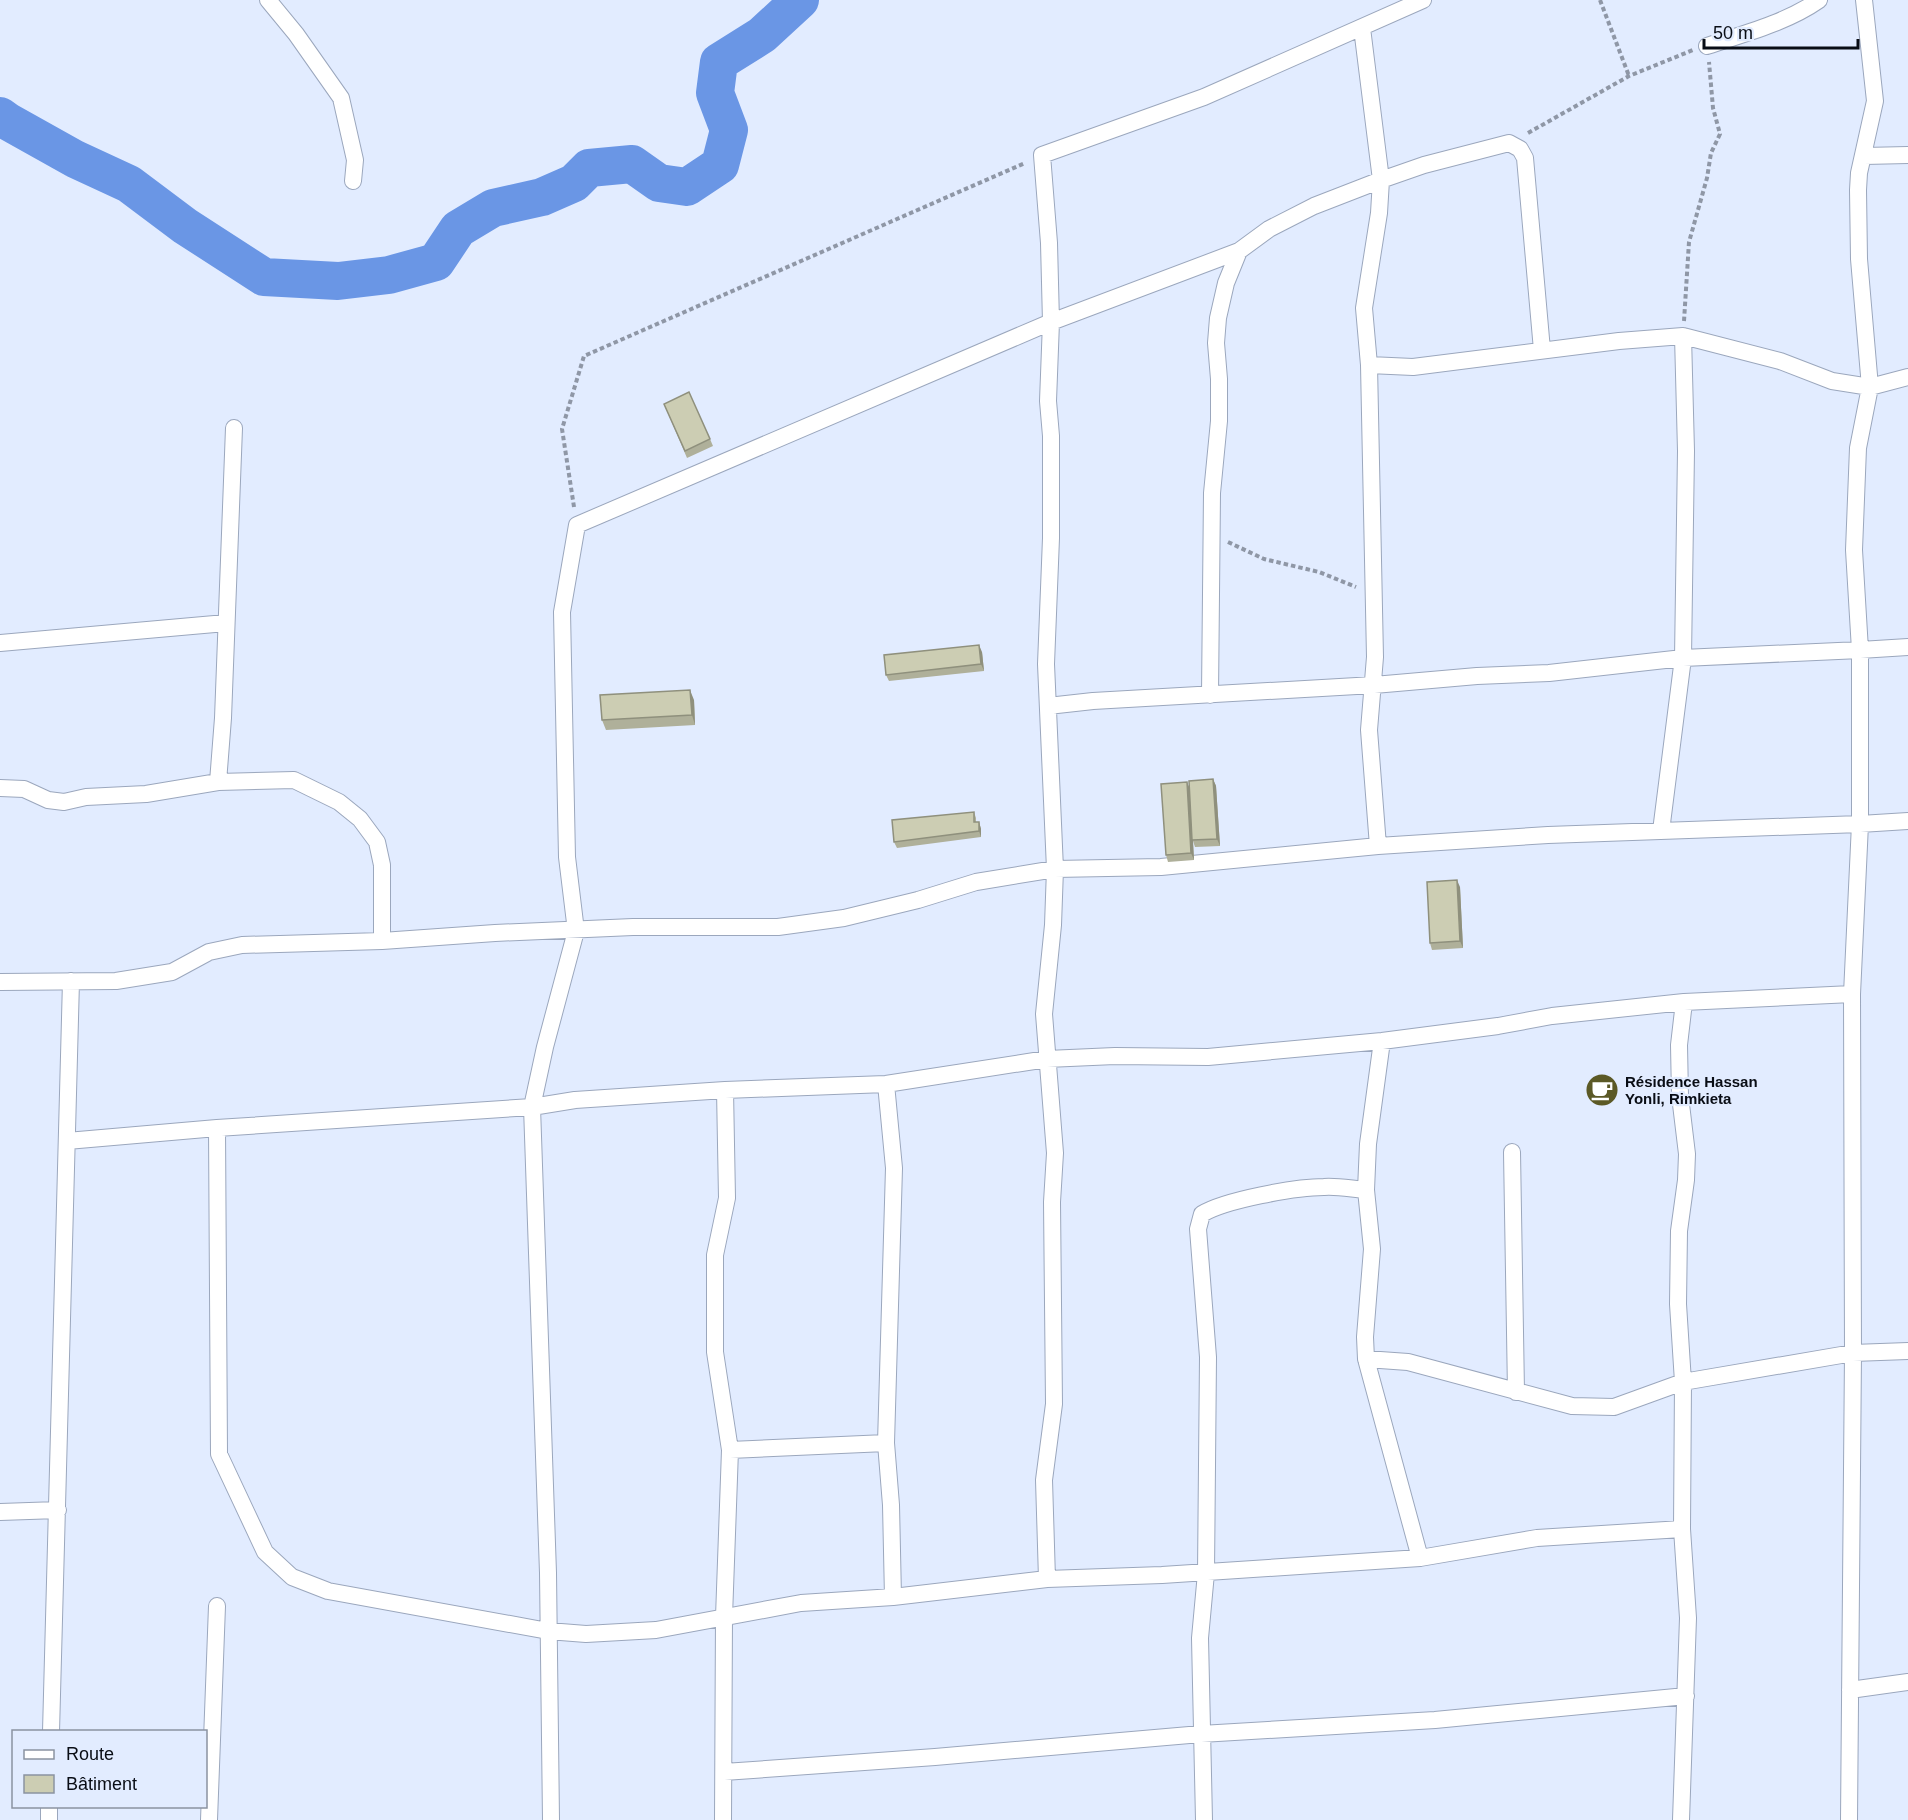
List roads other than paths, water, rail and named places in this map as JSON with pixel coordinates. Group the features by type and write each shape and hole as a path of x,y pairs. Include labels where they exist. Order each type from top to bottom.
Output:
{"street":[{"path":"268,0 296,34 341,98 355,160 353,181"},
{"path":"1047,1579 1044,1480 1054,1404 1052,1202 1055,1153 1044,1014 1053,925 1055,870 1046,664 1051,538 1051,436 1048,401 1051,322 1049,243 1042,155 1204,97 1423,0"},
{"path":"1707,46 1803,11 1819,0"},
{"path":"1849,1820 1853,1353 1852,994 1860,824 1860,650 1854,550 1858,448 1870,387 1859,259 1858,190 1875,102 1864,0"},
{"path":"1362,28 1381,180 1364,308 1370,365 1374,686 1369,730 1377,846"},
{"path":"550,1820 548,1573 532,1107 545,1047 576,931 567,857 562,612 577,525 1051,322 1239,251 1269,229 1314,206 1424,165 1509,143 1520,149 1525,158 1542,350"},
{"path":"1864,156 1908,155"},
{"path":"1210,695 1212,493 1219,421 1216,343 1218,318 1226,284 1239,251"},
{"path":"1370,365 1413,367 1619,341 1683,336 1780,361 1832,381 1870,387 1908,377"},
{"path":"1661,831 1683,658 1686,451 1683,336"},
{"path":"218,782 223,717 234,428"},
{"path":"0,644 226,623"},
{"path":"1048,706 1094,701 1374,686 1477,676 1549,673 1683,658 1908,647"},
{"path":"0,788 24,789 48,800 64,802 86,797 146,794 218,782 294,780 339,802 360,819 377,842 382,865 382,941"},
{"path":"0,982 117,981 172,972 209,952 242,945 382,941 633,927 778,927 844,918 918,900 976,882 1055,870 1161,867 1377,846 1548,835 1860,824 1908,820"},
{"path":"51,1730 71,981"},
{"path":"67,1141 217,1128 532,1107 575,1101 725,1090 886,1084 1047,1059 1115,1056 1208,1057 1382,1041 1498,1026 1552,1016 1684,1002 1852,994"},
{"path":"1681,1820 1688,1618 1682,1529 1683,1382 1678,1293 1679,1231 1687,1154 1680,1096 1679,1045 1684,1002"},
{"path":"1382,1041 1368,1144 1366,1190 1372,1249 1365,1337 1366,1359 1420,1558"},
{"path":"886,1084 894,1168 886,1443 891,1505 892,1597"},
{"path":"723,1820 724,1617 730,1450 715,1352 715,1255 727,1198 725,1090"},
{"path":"217,1128 219,1455 265,1552 292,1577 328,1591 548,1631 586,1634 656,1630 801,1603 892,1597 1047,1579 1206,1573 1420,1558 1537,1538 1682,1529"},
{"path":"1512,1152 1516,1392"},
{"path":"1204,1820 1200,1638 1206,1573 1208,1357 1198,1229 1202,1214 1213,1208 1275,1193 1324,1187 1366,1190"},
{"path":"1366,1359 1408,1362 1572,1406 1614,1407 1683,1382 1853,1353 1908,1351"},
{"path":"730,1450 886,1443"},
{"path":"0,1512 58,1510"},
{"path":"209,1820 217,1606"},
{"path":"1850,1690 1908,1682"},
{"path":"724,1772 935,1757 1201,1734 1436,1720 1686,1696"}],"waterway":[{"path":"0,116 75,159 129,184 185,226 264,277 338,281 389,275 436,262 458,229 493,208 542,197 574,183 589,168 632,164 659,183 687,187 720,165 729,130 715,93 719,62 762,35 800,0"}],"place":[{"name":"Résidence Hassan Yonli, Rimkieta","path":"1602,1090"}]}
